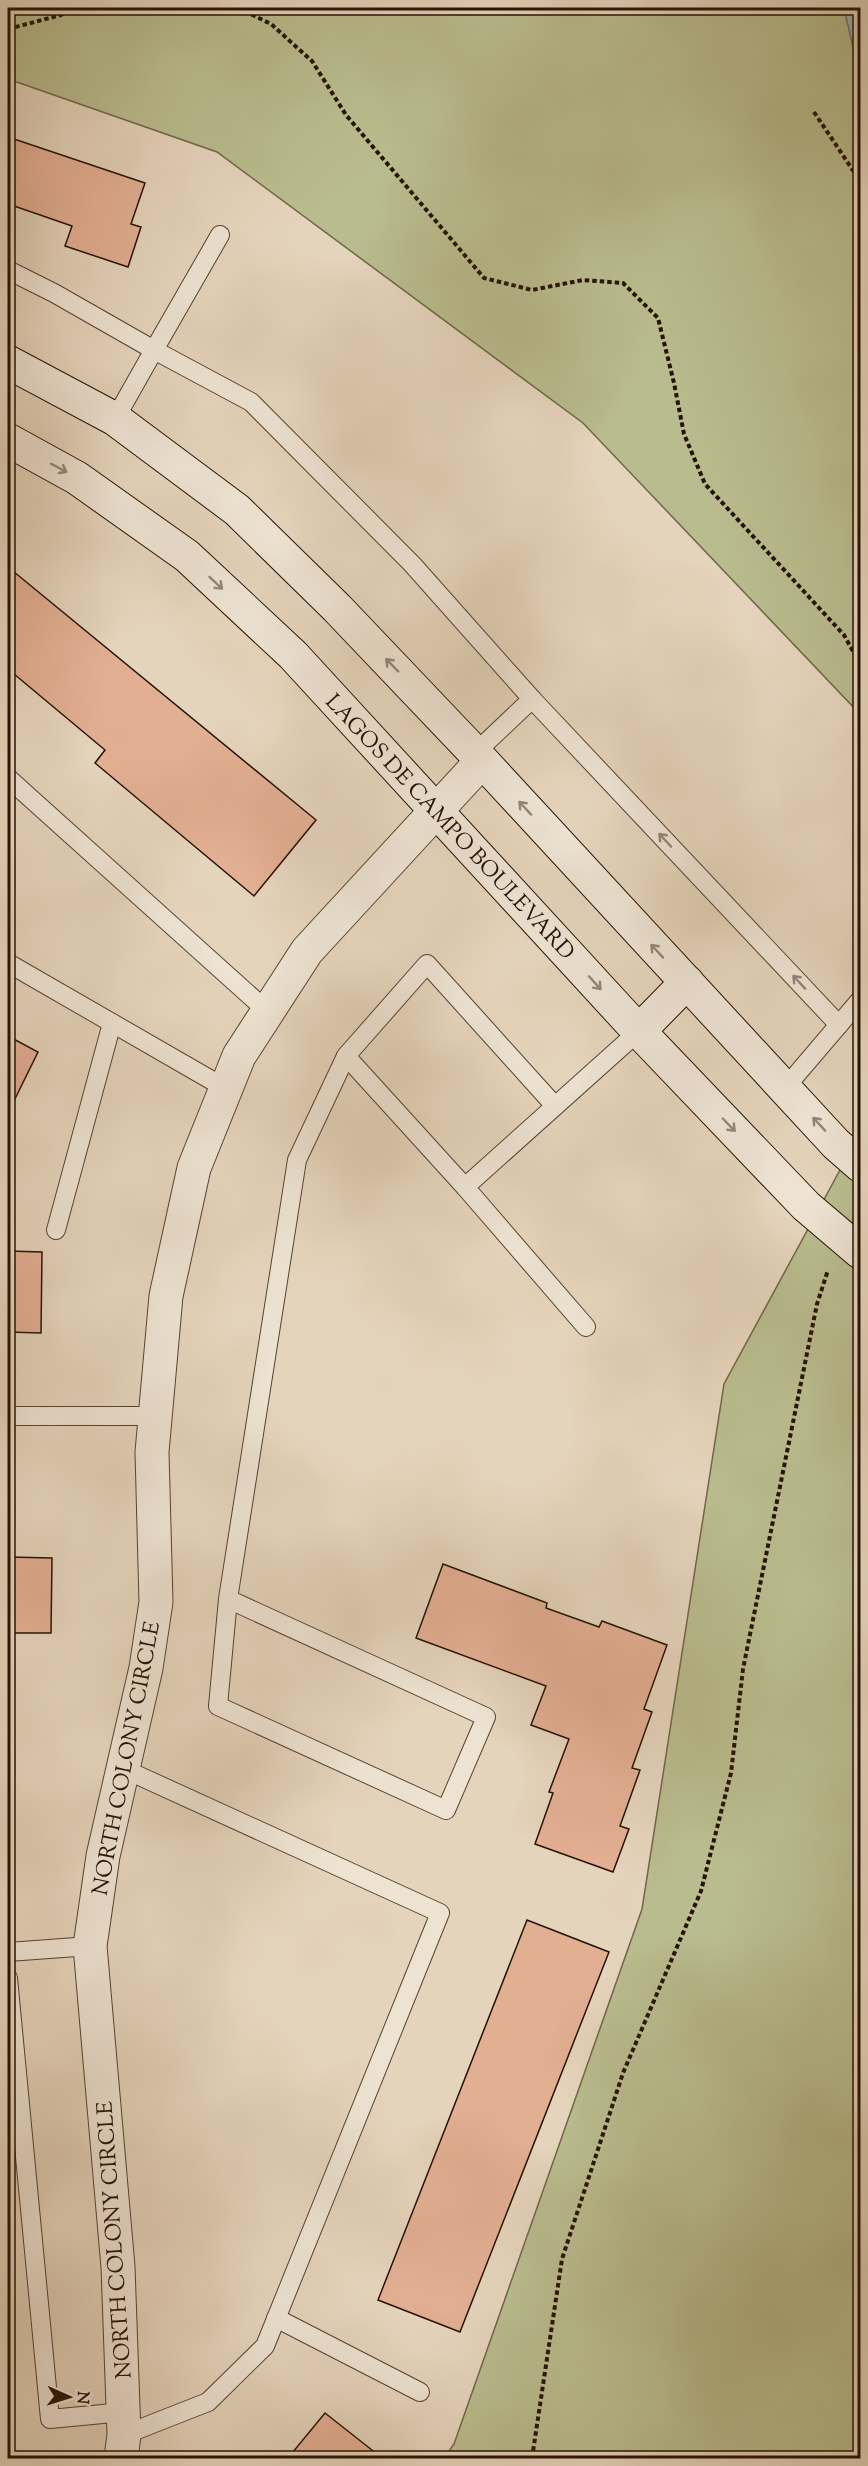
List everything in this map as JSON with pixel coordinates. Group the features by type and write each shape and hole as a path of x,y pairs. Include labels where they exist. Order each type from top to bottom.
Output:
{"street":[{"path":"8,362 115,419 237,510 337,608 836,1144 861,1165"},
{"name":"LAGOS DE CAMPO BOULEVARD","path":"8,440 77,478 187,556 293,655 639,1031 806,1206 850,1243"},
{"name":"NORTH COLONY CIRCLE","path":"123,2435 118,2267 90,1946 104,1856 146,1668 156,1602 152,1452 166,1296 173,1261 194,1168 239,1056 307,951 437,810 478,757"},
{"path":"639,1031 687,982"}],"lane":[{"path":"115,419 220,235"},
{"path":"8,270 251,402 412,564 532,699 839,1025"},
{"path":"478,757 532,699"},
{"path":"8,778 267,1011"},
{"path":"8,963 225,1088"},
{"path":"228,1599 486,1718 446,1810 218,1706 228,1599 297,1160 346,1056 427,964 555,1107"},
{"path":"784,1088 861,1000"},
{"path":"56,1230 112,1023"},
{"path":"465,1187 639,1031"},
{"path":"346,1056 465,1187 586,1327"},
{"path":"8,1416 154,1416"},
{"path":"8,1978 50,2419 123,2435 207,2402 265,2346 441,1913 124,1769"},
{"path":"8,1952 90,1946"},
{"path":"276,2318 420,2392"}],"path":[{"path":"8,29 61,15 75,8"},
{"path":"238,8 271,24 312,61 346,115 484,278 532,290 583,280 623,283 658,318 675,383 684,434 705,484 844,635 861,664"},
{"path":"814,112 861,181"},
{"path":"532,2458 562,2259 623,2073 701,1891 730,1773 743,1669 817,1304 850,1243"}],"green space":[{"path":"8,8 860,8 860,714 583,423 217,152 8,79"},
{"path":"860,1133 860,2458 444,2458 454,2444 642,1909 724,1384"}],"water":[{"path":"844,8 860,8 860,78"}],"building":[{"path":"8,137 145,183 131,224 141,227 128,267 65,246 72,226 14,206 10,216 8,215"},
{"path":"8,567 316,820 254,896 95,763 105,750 8,669"},
{"path":"8,1036 38,1052 8,1113"},
{"path":"8,1251 42,1252 41,1333 8,1332"},
{"path":"8,1557 52,1558 51,1633 8,1633"},
{"path":"443,1564 547,1603 546,1608 599,1627 602,1621 667,1645 644,1709 652,1712 632,1768 640,1770 620,1826 629,1829 613,1872 535,1844 553,1793 549,1792 569,1739 531,1725 546,1686 416,1638"},
{"path":"527,1920 609,1952 460,2332 378,2300"},
{"path":"325,2413 382,2458 288,2458"}]}
